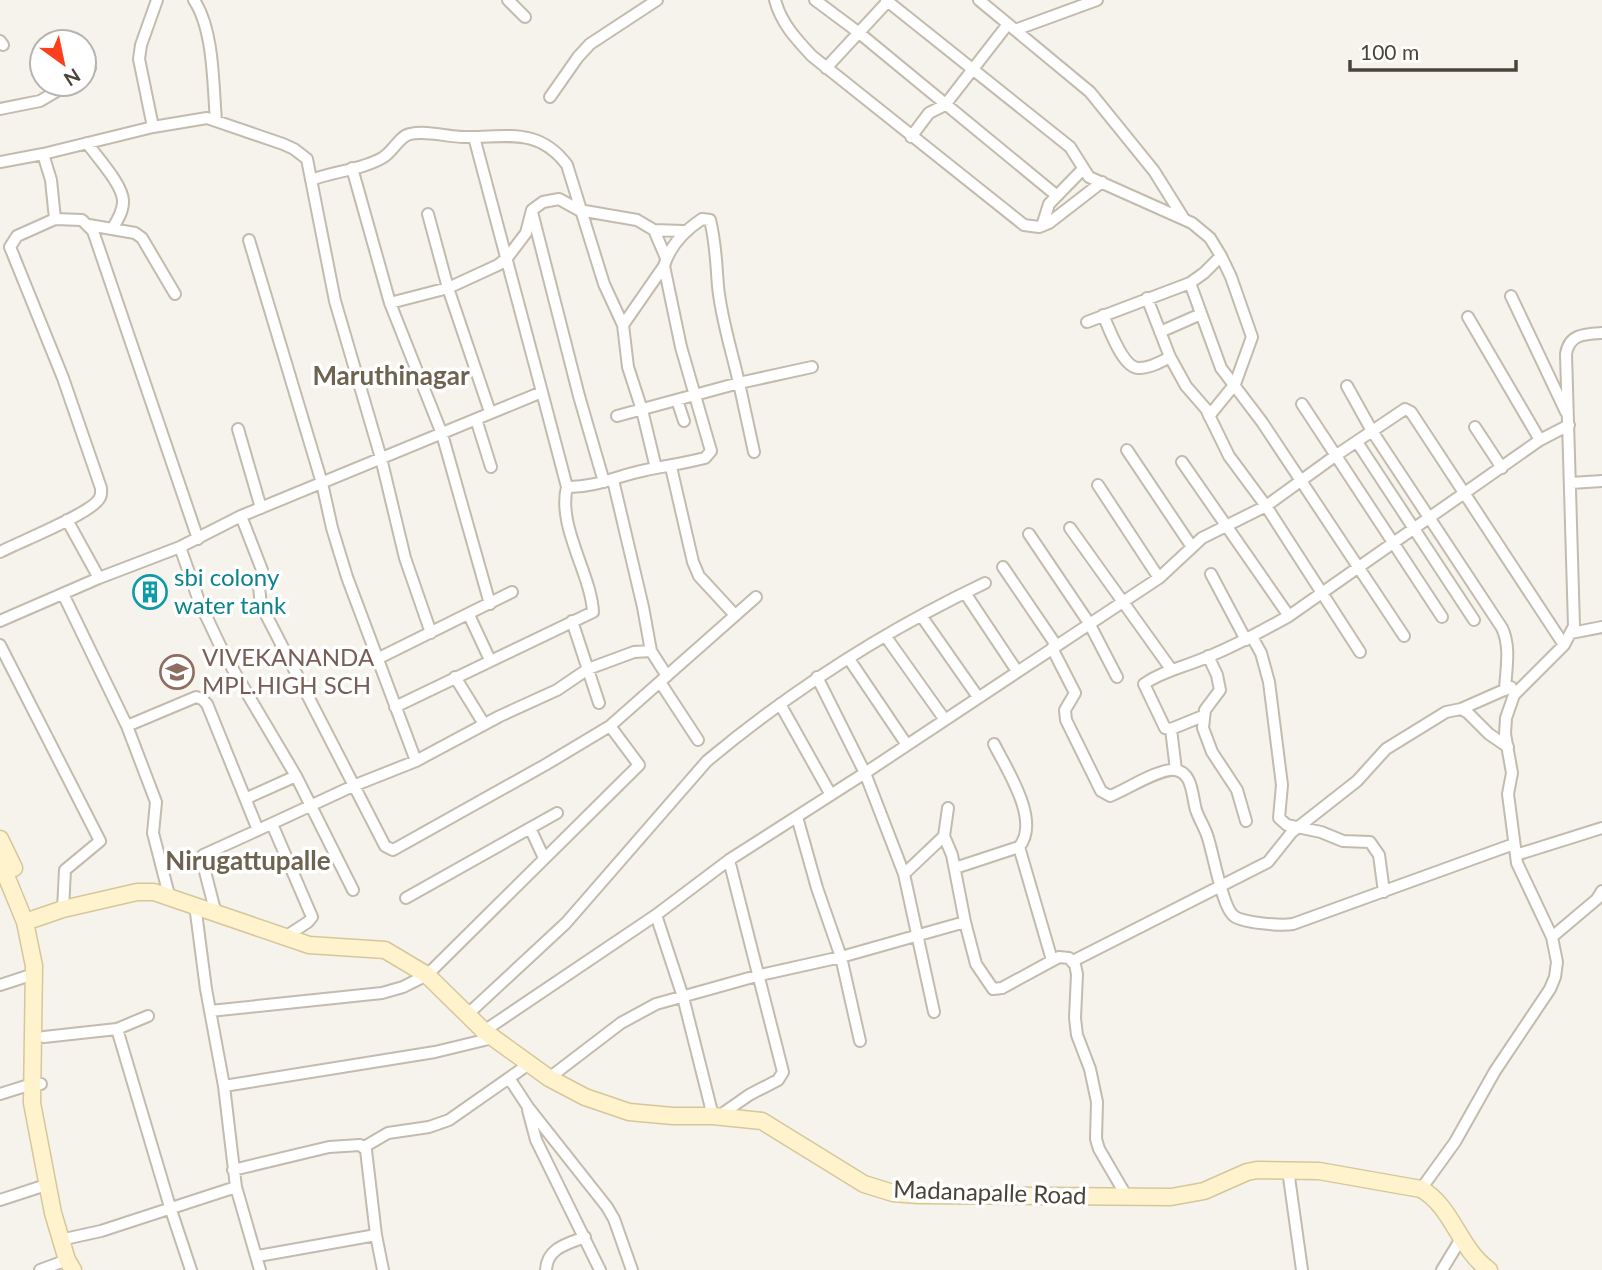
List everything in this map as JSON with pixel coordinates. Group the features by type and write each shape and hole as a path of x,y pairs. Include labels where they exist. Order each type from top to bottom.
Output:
{"main road":[{"path":"0,839 30,921 44,969 44,1037 36,1084"},
{"path":"0,861 30,921 36,1084 41,1101 37,1125 46,1185 60,1240 70,1265"},
{"name":"Madanapalle Road","path":"30,921 63,909 137,892 155,892 318,947 385,950 427,975 489,1034 529,1064 584,1097 629,1112 762,1121 864,1184 893,1193 1186,1195 1204,1191 1247,1172 1288,1170 1319,1171 1421,1189"},
{"path":"1421,1189 1440,1203 1473,1255 1489,1270"}],"street":[{"path":"153,127 139,60 141,45 157,0"},
{"path":"194,0 201,13 211,57 216,121"},
{"path":"508,0 525,17"},
{"path":"550,97 590,44 657,0"},
{"path":"775,0 782,20 793,36 826,68 1024,225 1042,226 1058,218 1102,182"},
{"path":"816,0 1056,195"},
{"path":"826,68 888,0 972,71 1070,147 1089,177 1184,219 1205,232 1231,276 1252,337 1235,384 1209,416"},
{"path":"979,0 1090,92 1154,171 1184,219"},
{"path":"911,137 929,113 945,104 1012,27 1097,0"},
{"path":"0,109 44,98"},
{"path":"1,158 43,154 153,127 207,118 294,149 307,159 335,301 381,458 405,558 431,633"},
{"path":"311,180 381,159 403,137 412,133 474,137 512,135 541,142 567,165 604,284 623,325 628,367 656,468"},
{"path":"395,707 590,614 593,610 568,522 565,494 567,487 474,137"},
{"path":"87,143 120,188 124,200 112,229"},
{"path":"43,154 51,180 55,219"},
{"path":"352,168 390,303 442,434 490,604"},
{"path":"1042,226 1046,208 1083,169"},
{"path":"390,303 448,288 498,265 507,258 526,233 532,210 543,202 559,199 579,210 637,220 654,230 684,231"},
{"path":"532,210 579,396 608,481 643,607 651,651 698,740"},
{"path":"428,214 448,288 490,412"},
{"path":"0,552 98,502 101,488 63,379 10,247 17,236 55,219 82,220 93,231 198,539"},
{"path":"623,325 684,231 702,219 710,220 717,246 720,297 754,452"},
{"path":"89,225 135,233 142,238 175,294"},
{"path":"567,487 585,488 710,455 681,347 665,262 654,230"},
{"path":"249,240 322,483 347,577 416,761"},
{"path":"1087,322 1190,282 1204,273 1221,256"},
{"path":"1190,282 1217,360 1301,480 1404,636"},
{"path":"1511,296 1569,421"},
{"path":"1147,298 1170,357 1186,386 1209,416 1229,456 1266,506 1360,652"},
{"path":"1160,332 1201,314"},
{"path":"1103,315 1130,366 1139,369 1170,357"},
{"path":"1468,317 1540,440"},
{"path":"1421,1189 1455,1142 1495,1071 1550,989 1555,977 1557,962 1552,937 1517,863 1508,794 1512,773 1505,734 1509,706 1514,695 1564,645 1574,626 1567,346 1577,337 1602,333"},
{"path":"617,416 739,383 812,367"},
{"path":"1347,386 1372,431 1506,638 1505,690"},
{"path":"0,621 99,578 180,547 241,516 542,392"},
{"path":"677,400 684,421"},
{"path":"1301,404 1442,617"},
{"path":"224,1086 435,1052 489,1034 729,860 1159,578 1192,547 1213,533 1266,506 1335,456 1408,409 1564,645"},
{"path":"476,419 491,467"},
{"path":"1208,656 1217,675 1220,690 1203,716 1171,729 1162,726 1143,686 1171,669 1249,638 1289,616 1569,421"},
{"path":"1475,427 1502,468"},
{"path":"238,429 261,508"},
{"path":"1357,442 1474,620"},
{"path":"1127,450 1192,547"},
{"path":"1182,462 1289,616"},
{"path":"671,467 693,562 699,576 735,615"},
{"path":"1571,484 1602,481"},
{"path":"1098,485 1159,578"},
{"path":"241,516 262,570 259,587 261,605 385,846 393,850 610,726 755,597"},
{"path":"67,520 99,578"},
{"path":"1070,528 1171,669"},
{"path":"1029,534 1089,623 1117,677"},
{"path":"180,547 199,601 225,656 296,776 353,890"},
{"path":"1003,567 1054,646 1075,693 1065,710 1066,720 1094,779 1105,794 1114,795 1134,783 1176,770 1182,772 1190,782 1221,887 1230,912 1235,917 1286,925 1515,849 1602,828"},
{"path":"1212,574 1249,638 1261,653 1269,682 1282,785 1279,818 1287,825 1321,832 1343,841 1370,842 1379,855 1384,892"},
{"path":"468,1013 566,923 707,761 817,677 985,583"},
{"path":"379,657 512,592"},
{"path":"965,593 1017,671"},
{"path":"63,594 127,726 156,802 153,833 169,895"},
{"path":"469,615 490,660"},
{"path":"922,617 978,697"},
{"path":"572,621 599,703"},
{"path":"1571,633 1602,627"},
{"path":"886,638 945,720"},
{"path":"0,645 100,841 65,870 63,909"},
{"path":"216,914 202,860 204,855 310,805 416,761 484,724 557,690 588,669 634,652 651,651"},
{"path":"849,659 907,745"},
{"path":"455,677 484,724"},
{"path":"817,677 865,773 904,874 934,1012"},
{"path":"1073,961 1268,862 1298,827 1357,781 1386,749 1446,712 1461,709 1532,677"},
{"path":"127,726 196,698 202,699 247,798 258,830"},
{"path":"780,704 831,795"},
{"path":"1461,709 1508,747"},
{"path":"1203,716 1205,739 1237,790 1246,821"},
{"path":"210,1011 382,993 403,987 427,975 638,768 638,763 610,726"},
{"path":"1171,729 1176,770"},
{"path":"955,869 1018,847 1024,840 1026,815 994,744"},
{"path":"247,798 296,776"},
{"path":"948,808 943,836 952,855 976,964 993,989 1002,988 1052,960 1066,956 1073,961 1077,974 1077,1035 1090,1069 1097,1102 1096,1139 1103,1160 1127,1196"},
{"path":"406,898 556,813"},
{"path":"797,817 817,888 841,957 860,1041"},
{"path":"272,824 312,917 285,937"},
{"path":"530,828 544,858"},
{"path":"904,874 943,836"},
{"path":"1018,847 1052,960"},
{"path":"656,915 683,997 716,1116 782,1077 782,1065 729,860"},
{"path":"1552,937 1592,904 1602,891"},
{"path":"195,905 224,1086 236,1187 261,1270"},
{"path":"549,1078 621,1023 656,1004 965,922"},
{"path":"0,985 34,974"},
{"path":"44,1037 117,1029 148,1016"},
{"path":"117,1029 191,1270"},
{"path":"364,1147 388,1133 429,1127 449,1120 529,1064"},
{"path":"509,1078 528,1107 607,1208 614,1219 632,1270"},
{"path":"0,1094 36,1084"},
{"path":"528,1107 536,1140 600,1270"},
{"path":"233,1170 329,1147 364,1147 383,1270"},
{"path":"1288,1170 1302,1270"},
{"path":"0,1200 46,1185"},
{"path":"60,1240 101,1231 236,1187"},
{"path":"258,1256 376,1235"},
{"path":"546,1270 546,1261 551,1254 584,1237"},
{"path":"1442,1270 1462,1237"},
{"path":"40,1270 70,1265"}],"place":[{"name":"sbi colony water tank","path":"150,592"},
{"name":"VIVEKANANDA MPL.HIGH SCH","path":"177,672"}],"district":[{"name":"Maruthinagar","path":"391,376"},
{"name":"Nirugattupalle","path":"248,861"}]}
